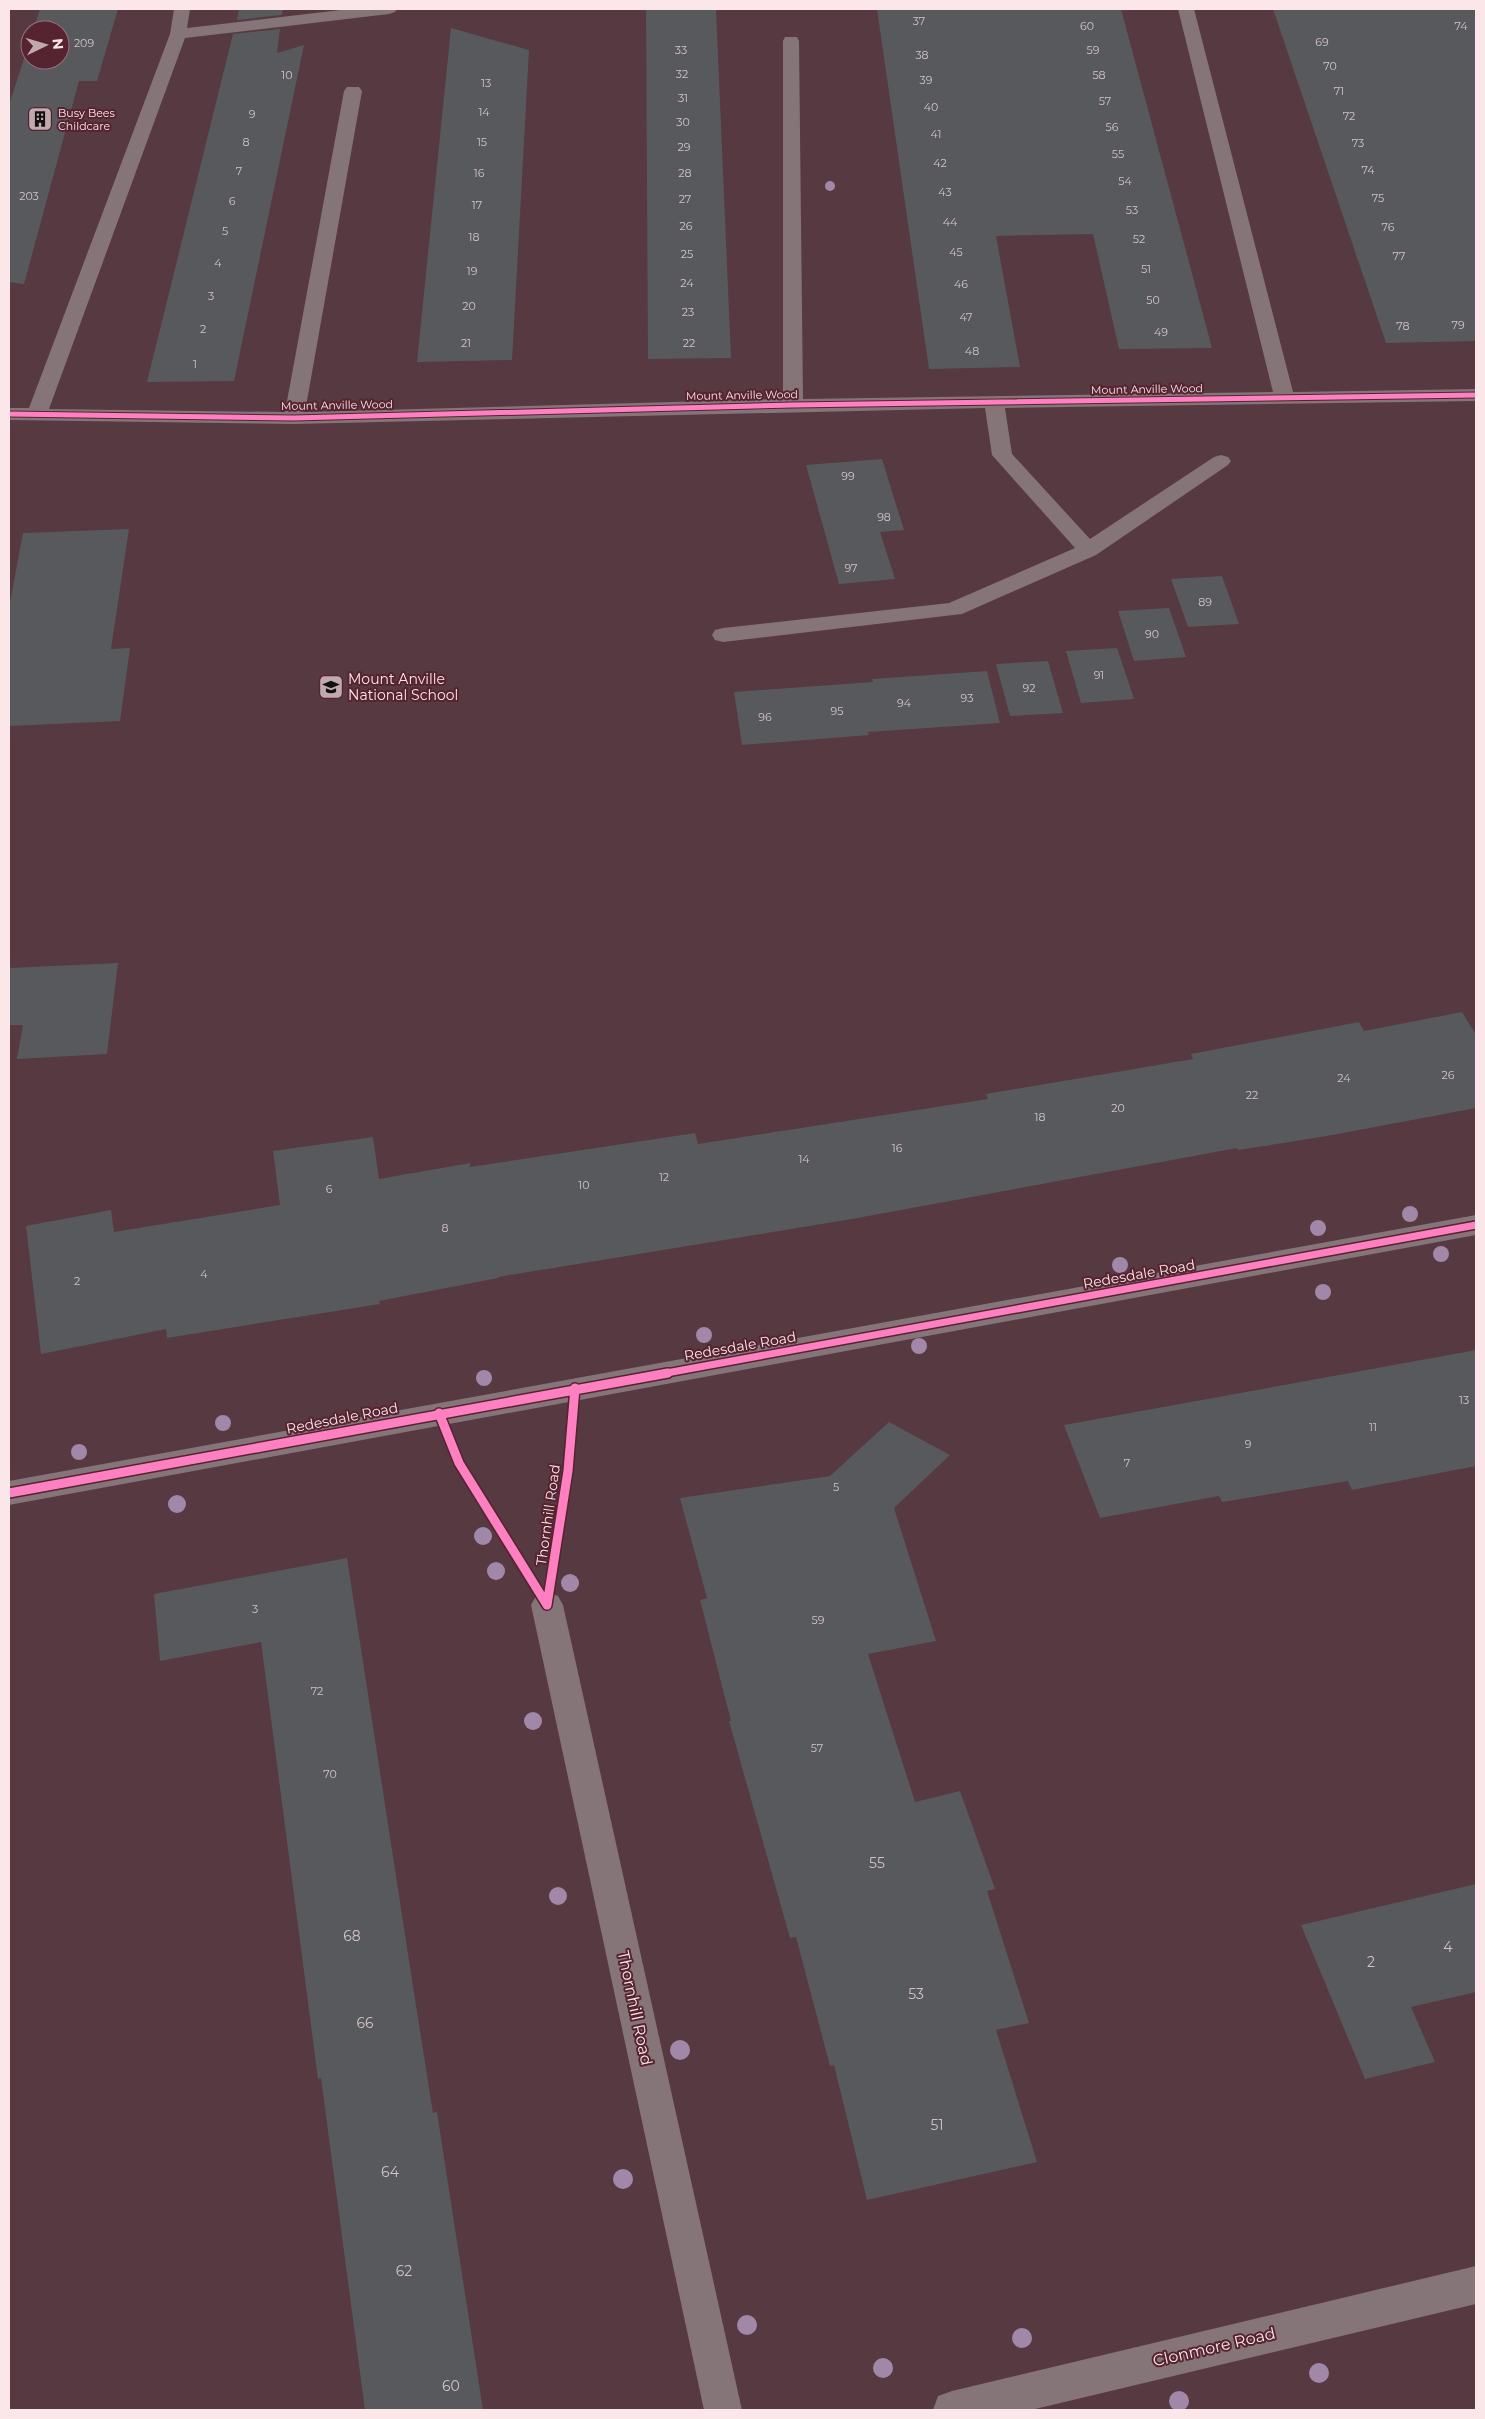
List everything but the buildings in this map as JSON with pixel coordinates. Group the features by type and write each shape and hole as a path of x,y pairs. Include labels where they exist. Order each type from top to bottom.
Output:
{"street":[{"path":"37,414 178,34 182,9"},
{"path":"178,34 312,13 389,9"},
{"path":"1186,9 1284,397"},
{"name":"Mount Anville Wood","path":"791,41 793,405"},
{"name":"Mount Anville Wood","path":"294,418 353,91"},
{"name":"Mount Anville Wood","path":"9,414 294,418 793,405 1476,395"},
{"path":"994,403 1002,455 1088,550"},
{"path":"722,635 954,609 1088,550 1221,461"},
{"name":"Redesdale Road","path":"9,1493 1476,1225"},
{"name":"Thornhill Road","path":"548,1605 723,2410"},
{"name":"Clonmore Road","path":"952,2410 1476,2285"}],"cycle path":[{"path":"9,414 294,418 793,405 1476,395"},
{"path":"9,1493 1476,1225"},
{"path":"547,1605 568,1471 575,1388"},
{"path":"439,1413 459,1463 547,1605"}],"place":[{"name":"Busy Bees Childcare","path":"40,119"},
{"name":"Mount Anville National School","path":"331,687"}]}
